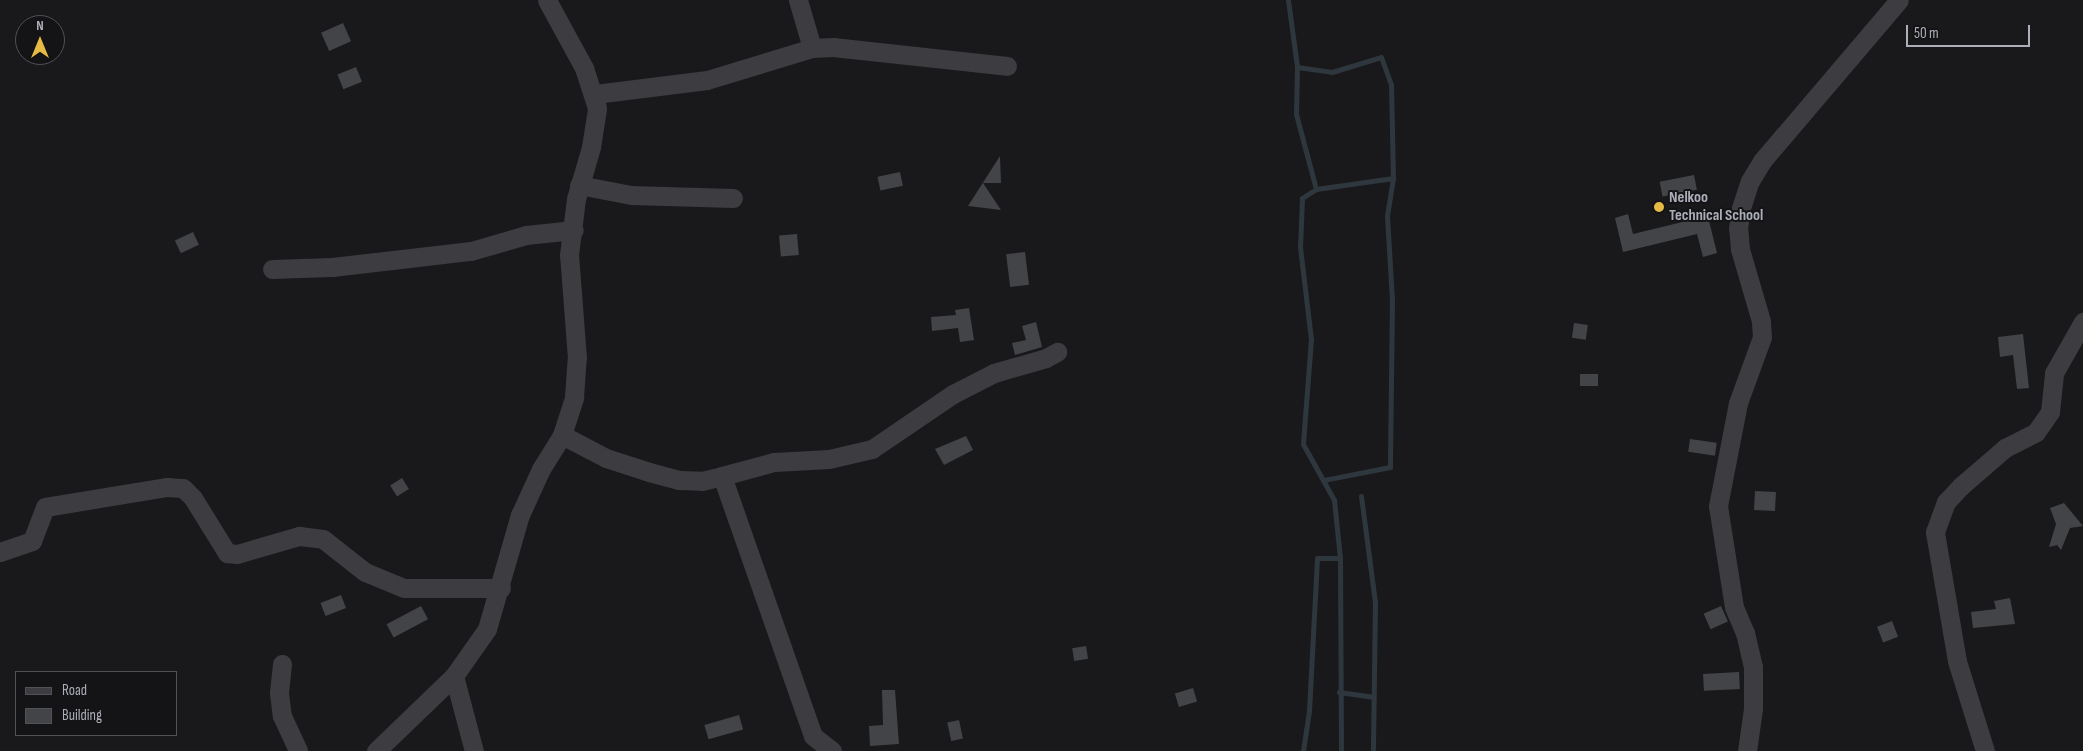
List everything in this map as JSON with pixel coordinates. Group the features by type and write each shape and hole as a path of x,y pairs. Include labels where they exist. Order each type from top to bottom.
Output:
{"street":[{"path":"376,751 454,676 487,629 501,588 514,534 528,494 562,435 576,376 569,275 579,185 596,117 595,94 548,0"},
{"path":"798,0 812,48"},
{"path":"1747,751 1753,709 1753,668 1745,633 1734,608 1718,506 1738,402 1762,337 1761,321 1740,248 1738,228 1741,208 1750,181 1762,161 1899,0"},
{"path":"595,94 707,80 812,48 833,47 1007,66"},
{"path":"579,185 631,195 733,198"},
{"path":"272,268 332,267 470,251 526,235 574,230"},
{"path":"1985,751 1958,661 1936,532 1946,502 1961,486 2006,448 2036,432 2050,412 2054,373 2083,322"},
{"path":"562,435 606,458 649,472 702,481 774,462 829,459 872,449 953,394 994,373 1046,358 1057,352"},
{"path":"722,476 813,736 832,751"},
{"path":"0,552 32,541 45,507 167,487 183,488 193,498 228,554 237,554 299,536 323,540 365,572 404,588 501,588"},
{"path":"282,664 279,693 282,716 298,751"},
{"path":"454,676 474,751"}],"building":[{"path":"343,23 351,41 329,51 321,33"},
{"path":"356,67 362,82 343,89 337,74"},
{"path":"1000,156 1001,183 983,183 1001,210 968,206"},
{"path":"900,172 903,186 880,190 878,177"},
{"path":"1694,175 1697,190 1663,196 1660,182"},
{"path":"1628,214 1633,234 1703,217 1704,222 1708,217 1717,253 1703,257 1697,234 1623,252 1615,218"},
{"path":"193,232 199,245 181,253 175,240"},
{"path":"797,234 799,255 781,256 779,236"},
{"path":"1025,252 1029,285 1010,287 1006,254"},
{"path":"969,308 974,340 960,342 958,328 932,331 931,317 956,315 955,310"},
{"path":"1036,322 1042,347 1015,355 1012,343 1026,340 1022,326"},
{"path":"1574,323 1588,325 1586,340 1572,338"},
{"path":"2023,334 2029,388 2017,389 2013,355 2000,357 1998,337"},
{"path":"1580,374 1598,374 1598,386 1580,386"},
{"path":"966,436 973,450 944,465 935,449"},
{"path":"1690,439 1717,443 1715,456 1688,452"},
{"path":"402,478 409,489 397,496 390,485"},
{"path":"1755,491 1776,492 1775,511 1754,510"},
{"path":"2064,503 2083,526 2070,528 2061,550 2057,545 2049,547 2056,524 2050,508"},
{"path":"341,595 346,608 325,616 320,603"},
{"path":"2010,598 2015,624 1973,628 1971,612 1996,609 1994,601"},
{"path":"421,606 428,619 394,638 387,624"},
{"path":"1721,606 1728,622 1711,629 1704,614"},
{"path":"1892,621 1898,637 1883,643 1877,627"},
{"path":"1086,646 1088,659 1074,661 1072,648"},
{"path":"1739,672 1740,689 1704,691 1703,674"},
{"path":"1193,688 1197,701 1179,707 1175,694"},
{"path":"882,690 895,690 899,744 870,746 869,726 883,725"},
{"path":"739,715 743,729 709,739 704,725"},
{"path":"959,720 963,739 951,741 947,722"}],"waterway":[{"path":"1288,0 1297,67 1332,72 1381,57 1391,84 1393,178 1387,216 1392,299 1390,467 1324,480"},
{"path":"1297,67 1296,114 1316,189 1393,178"},
{"path":"1316,189 1302,198 1300,247 1311,339 1303,444 1334,500 1340,558 1341,751"},
{"path":"1361,496 1375,602 1373,751"},
{"path":"1303,751 1309,711 1317,558 1340,558"},
{"path":"1339,692 1373,697"}],"place":[{"name":"Nelkoo Technical School","path":"1659,207"}]}
